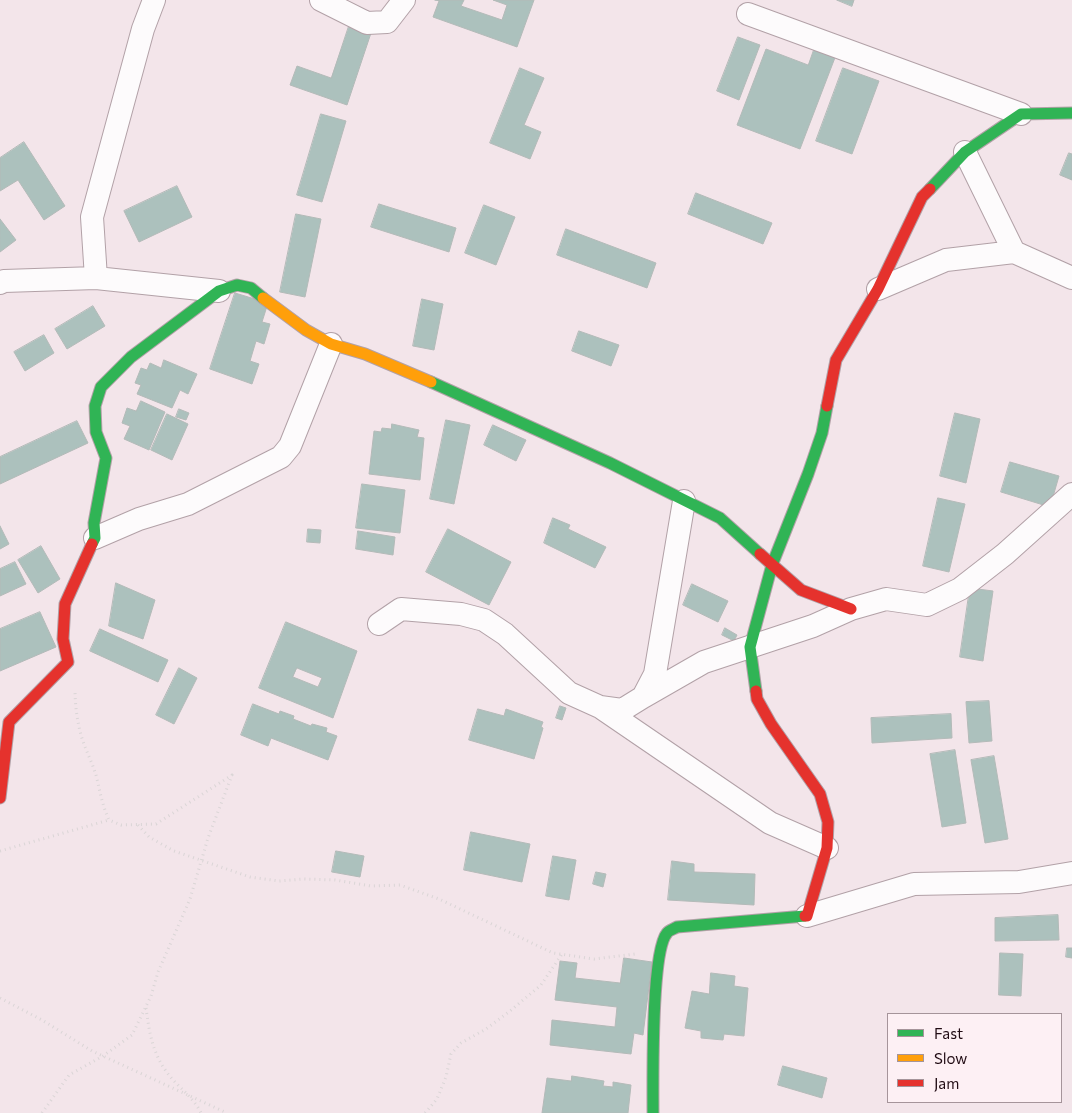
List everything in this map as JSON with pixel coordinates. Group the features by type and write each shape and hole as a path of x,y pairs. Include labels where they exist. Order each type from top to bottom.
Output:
{"street":[{"path":"96,278 92,217 143,29 154,0"},
{"path":"321,0 367,23 387,22 404,0"},
{"path":"748,14 1022,114 1072,113"},
{"path":"807,916 826,848 828,822 820,794 771,724 757,699 750,647 772,565 822,433 836,360 878,289 922,197 965,152 1022,114"},
{"path":"965,152 1014,252"},
{"path":"878,289 946,260 1014,252 1072,278"},
{"path":"0,283 4,281 96,278 219,291"},
{"path":"0,798 9,722 68,662 63,638 65,604 95,538 94,523 106,458 96,432 95,406 101,387 131,357 219,291 237,285 251,288 306,330 331,344 366,354 491,408 610,463 720,518 802,590 851,609"},
{"path":"95,538 139,519 188,504 281,457 290,446 331,344"},
{"path":"600,707 622,710 704,662 813,626 851,609 886,600 927,605 960,589 1005,554 1072,494"},
{"path":"643,697 655,674 684,501"},
{"path":"379,624 401,609 461,614 484,620 505,634 569,693 600,707 770,823 826,848"},
{"path":"653,1113 656,974 661,946 666,933 677,927 807,916 914,884 1019,882 1072,873"}],"path":[{"path":"68,662 74,681 75,709 82,737 89,752 103,808 109,820"},
{"path":"0,851 109,820 121,824 156,824 232,775 208,838 190,899 158,972 152,996 132,1035 103,1056 69,1075 42,1113"},
{"path":"138,825 149,837 174,851 250,877 279,880 335,880 371,886 400,885 440,899 553,953 594,959 648,952 661,946"},
{"path":"425,1113 437,1100 446,1077 451,1054 461,1043 486,1029 541,984 562,954"},
{"path":"0,998 103,1056 227,1113"},
{"path":"146,1007 152,1043 166,1071 202,1113"}],"building":[{"path":"435,0 464,0 461,6 502,20 507,5 493,0 534,0 517,47 433,17 439,1"},
{"path":"837,0 854,0 852,6"},
{"path":"350,23 372,30 347,105 290,85 297,66 331,78"},
{"path":"738,37 760,45 739,100 717,91"},
{"path":"815,47 836,55 800,149 737,125 766,49 808,65"},
{"path":"520,68 544,78 524,125 541,132 530,159 490,143"},
{"path":"843,68 879,81 852,154 816,141"},
{"path":"321,114 346,121 322,202 297,195"},
{"path":"24,142 65,206 44,220 18,180 0,191 0,158"},
{"path":"1069,153 1072,154 1072,180 1060,175"},
{"path":"177,186 192,217 139,242 124,211"},
{"path":"696,193 772,223 763,244 688,214"},
{"path":"379,204 456,228 449,252 371,227"},
{"path":"484,205 515,217 496,265 465,253"},
{"path":"296,214 321,219 305,297 280,292"},
{"path":"0,219 16,240 0,252"},
{"path":"566,229 656,263 647,288 557,255"},
{"path":"235,293 268,303 262,322 270,324 264,344 256,341 250,361 259,364 252,384 210,369"},
{"path":"422,299 443,304 434,350 413,346"},
{"path":"93,306 105,326 67,349 55,329"},
{"path":"579,331 619,345 611,366 572,351"},
{"path":"44,335 54,353 25,371 14,352"},
{"path":"164,360 197,374 188,394 180,390 172,408 137,394 141,385 135,383 141,368 147,370 150,363 161,368"},
{"path":"141,401 165,412 149,450 124,439 130,426 122,423 127,408 136,411"},
{"path":"179,409 189,413 186,420 176,417"},
{"path":"955,413 980,419 966,483 940,476"},
{"path":"167,414 188,424 172,460 151,450"},
{"path":"446,420 470,425 454,504 430,499"},
{"path":"77,421 88,443 0,484 0,457"},
{"path":"392,424 419,430 417,437 424,438 420,480 369,474 374,431 381,432 382,428 391,429"},
{"path":"493,425 526,440 516,461 484,445"},
{"path":"1010,462 1059,476 1050,507 1001,492"},
{"path":"362,484 405,490 400,533 356,528"},
{"path":"938,498 965,504 949,572 923,566"},
{"path":"553,518 570,525 568,529 606,547 595,568 544,543"},
{"path":"0,526 9,544 0,549"},
{"path":"308,529 321,530 320,543 307,542"},
{"path":"448,529 511,562 489,605 426,572"},
{"path":"358,531 395,537 393,555 356,549"},
{"path":"41,546 60,579 38,593 18,560"},
{"path":"15,562 26,584 0,596 0,569"},
{"path":"116,583 155,600 143,639 109,626"},
{"path":"692,584 728,601 718,622 683,605"},
{"path":"970,588 993,591 983,661 960,657"},
{"path":"40,612 56,647 0,671 0,629"},
{"path":"286,622 357,651 333,718 259,688","holes":["297,668 322,678 318,687 293,677"]},
{"path":"725,628 737,635 734,641 722,635"},
{"path":"100,629 168,660 158,682 90,651"},
{"path":"179,668 197,678 174,724 156,715"},
{"path":"989,701 992,741 969,743 966,702"},
{"path":"253,704 279,714 280,711 294,716 293,719 311,726 312,724 327,728 326,732 337,736 328,760 271,738 268,746 241,735"},
{"path":"560,706 566,708 562,720 556,718"},
{"path":"478,709 504,716 506,709 543,722 534,759 469,740"},
{"path":"951,714 952,738 872,743 871,718"},
{"path":"955,750 966,823 942,827 930,754"},
{"path":"994,756 1008,839 985,843 971,760"},
{"path":"471,832 530,844 522,882 464,870"},
{"path":"336,851 364,856 360,877 332,872"},
{"path":"553,856 576,860 569,900 546,896"},
{"path":"672,861 694,864 694,872 755,874 754,905 668,900"},
{"path":"596,872 606,874 603,887 593,884"},
{"path":"1058,915 1059,940 995,941 995,918"},
{"path":"1067,948 1072,948 1072,958 1066,957"},
{"path":"1000,953 1023,954 1021,996 999,995"},
{"path":"624,958 652,962 643,1035 634,1033 631,1054 550,1045 552,1020 615,1027 617,1007 555,1000 560,961 577,963 575,978 620,983"},
{"path":"711,973 735,976 734,986 748,988 744,1036 724,1034 723,1040 701,1038 701,1031 685,1028 692,991 709,994"},
{"path":"783,1066 827,1078 822,1098 778,1085"},
{"path":"572,1076 604,1081 603,1086 613,1087 613,1082 631,1085 628,1113 542,1113 547,1078 571,1081"}],"traffic: fast":[{"path":"930,189 965,152 1021,114 1072,113"},
{"path":"92,544 95,538 94,523 106,458 96,432 95,406 101,387 131,357 219,291 237,285 251,288 263,298"},
{"path":"431,382 610,463 720,518 760,554"},
{"path":"756,691 750,647 772,565 808,474 822,433 827,406"},
{"path":"653,1113 653,1047 656,990 658,965 662,945 667,933 677,927 805,916"}],"traffic: slow":[{"path":"263,298 306,330 331,344 365,354 431,382"}],"traffic: jam":[{"path":"827,406 836,360 878,289 922,197 930,189"},
{"path":"0,798 9,722 68,662 63,639 65,604 92,544"},
{"path":"760,554 801,590 851,609"},
{"path":"756,691 757,699 771,724 820,794 828,822 827,848 807,916 805,916"}]}
